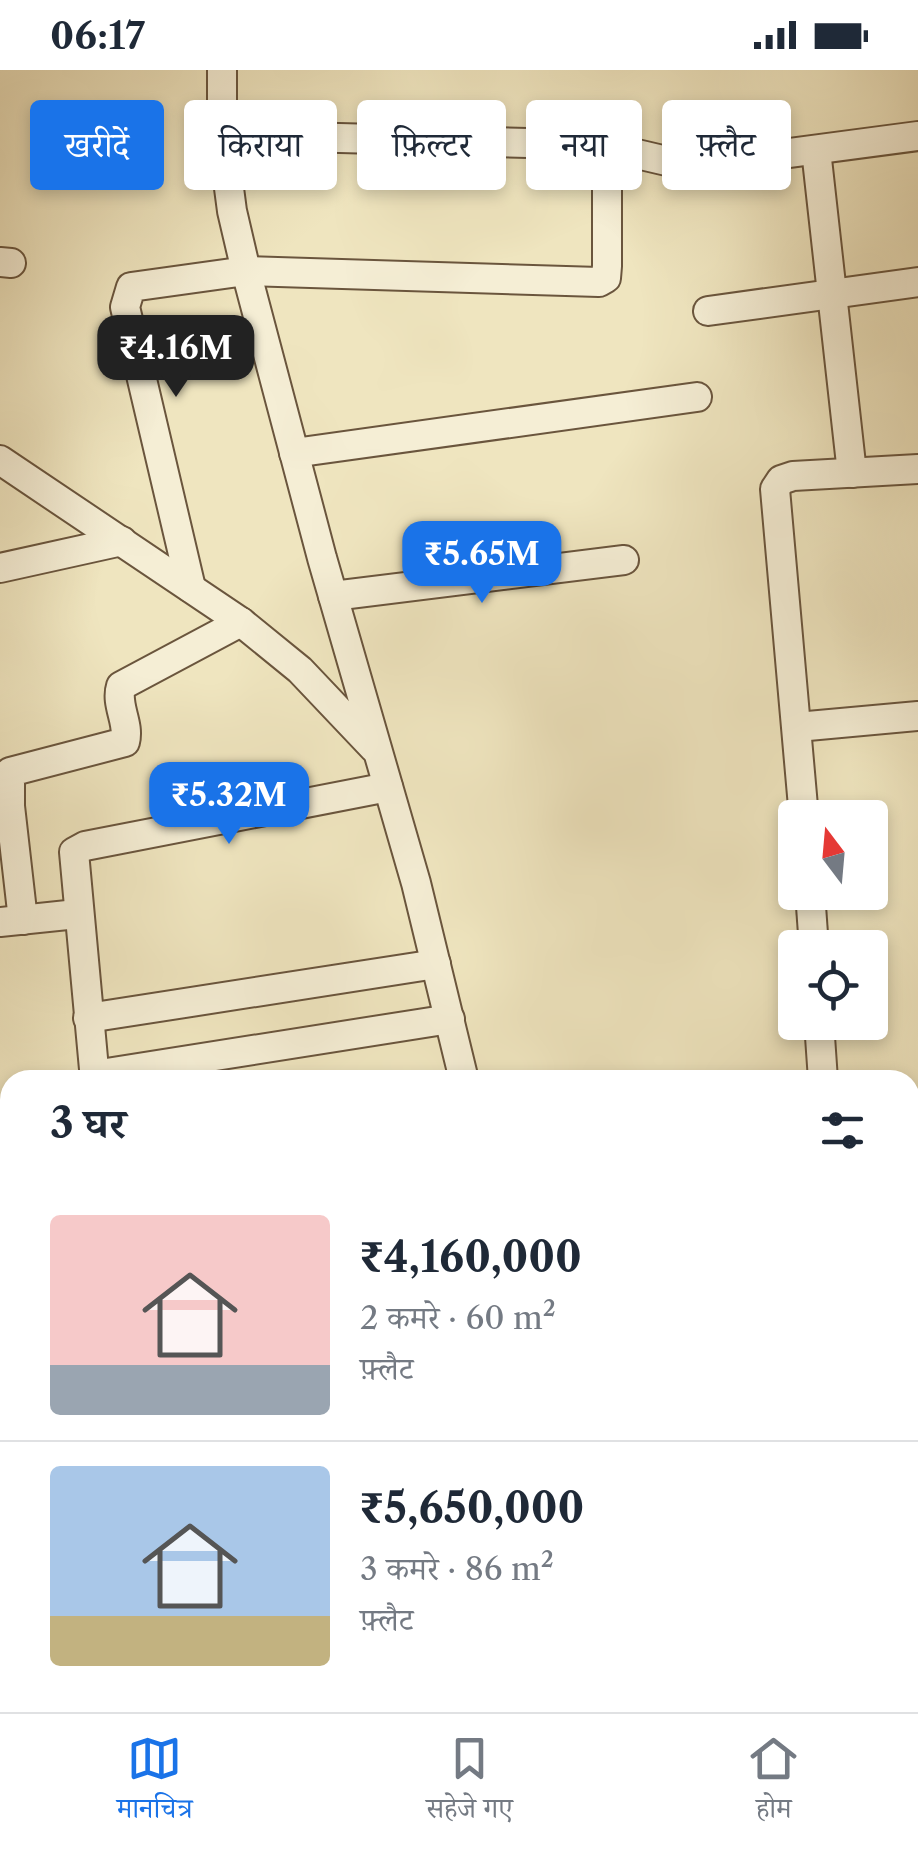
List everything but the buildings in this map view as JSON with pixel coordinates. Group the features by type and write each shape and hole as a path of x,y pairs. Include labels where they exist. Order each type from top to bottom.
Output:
{"street":[{"path":"222,70 222,100"},
{"path":"642,155 671,162 714,163 918,136"},
{"path":"337,139 526,144"},
{"path":"816,150 852,474"},
{"path":"229,190 246,271 294,453 388,787 462,1070"},
{"path":"190,588 125,307 131,287 246,271 600,282 606,278 608,266 607,190"},
{"path":"708,311 918,282"},
{"path":"294,453 697,397"},
{"path":"0,460 241,622 300,670 378,753"},
{"path":"803,800 776,489 781,480 793,476 918,470"},
{"path":"0,568 122,542"},
{"path":"333,596 624,560"},
{"path":"77,914 12,921 5,807 10,772 125,742 121,686 241,622"},
{"path":"797,727 918,716"},
{"path":"93,1070 77,914 74,858 78,848 388,787"},
{"path":"88,1018 436,964"},
{"path":"143,1070 450,1020"},
{"path":"821,1040 823,1070"},
{"path":"0,1250 0,1261"}]}
